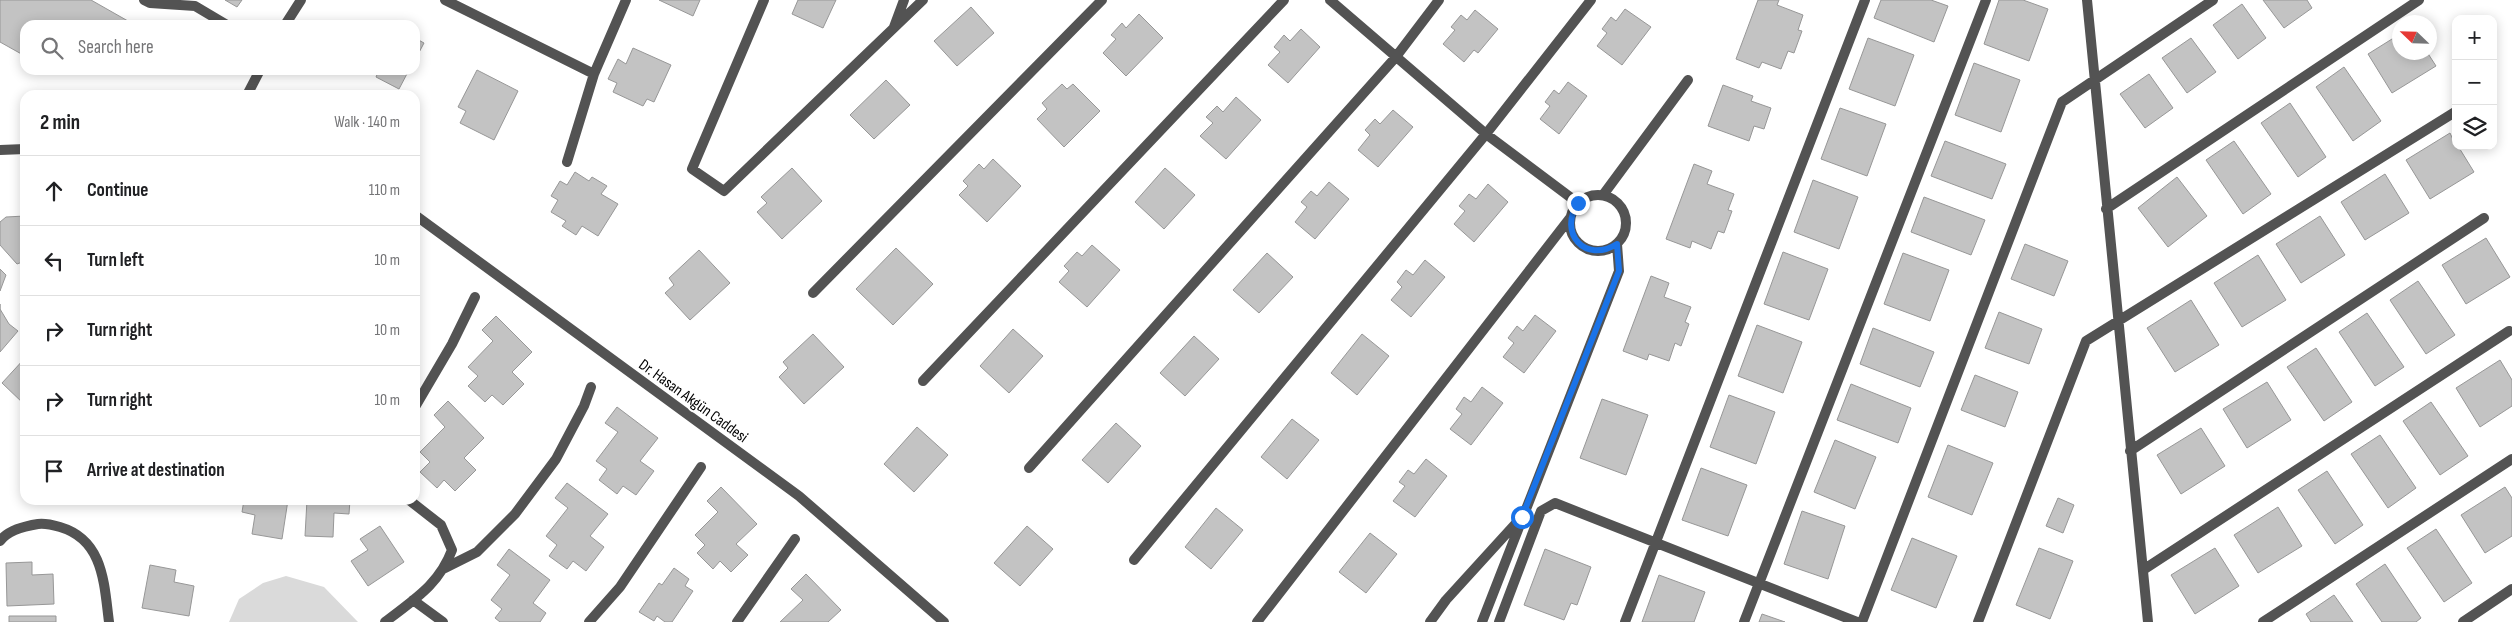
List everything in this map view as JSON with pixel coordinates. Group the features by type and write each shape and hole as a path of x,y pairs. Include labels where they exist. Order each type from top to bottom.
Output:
{"street":[{"path":"288,20 301,0"},
{"path":"446,0 594,74"},
{"path":"567,162 594,74 626,0"},
{"path":"764,0 692,169 724,191 923,0"},
{"path":"893,30 904,0"},
{"path":"813,293 1102,0"},
{"path":"923,381 1284,0"},
{"path":"1330,0 1395,58 1486,134 1578,203"},
{"path":"1029,468 1395,58 1439,0"},
{"path":"1134,560 1486,134 1592,0"},
{"path":"1625,622 1865,0"},
{"path":"1744,622 1986,0"},
{"path":"2087,0 2093,80 2148,622"},
{"path":"1862,622 2062,102 2213,0"},
{"path":"2106,209 2419,0"},
{"path":"148,1 195,6 219,20"},
{"path":"250,90 257,75"},
{"path":"1603,195 1688,80"},
{"path":"1978,622 2086,341 2452,114"},
{"path":"0,150 20,148"},
{"path":"1257,622 1570,218 1578,203 1594,195 1603,195 1618,203 1626,220 1626,229 1617,244 1619,271 1482,622"},
{"path":"1570,218 1573,235 1584,248 1601,251 1617,244"},
{"path":"2130,451 2484,218"},
{"name":"Dr. Hasan Akgün Caddesi","path":"420,219 800,496 944,622"},
{"path":"420,399 448,352 475,297"},
{"path":"2143,570 2509,331"},
{"path":"445,568 477,552 515,514 556,459 584,406 591,387"},
{"path":"2263,622 2512,459"},
{"path":"589,622 620,586 701,467"},
{"path":"1499,622 1542,511 1555,503 1857,622"},
{"path":"385,622 431,586 445,568 452,550 442,525 416,505"},
{"path":"1430,622 1446,600 1522,517"},
{"path":"0,541 16,530 42,523 73,531 84,540 101,568 109,622"},
{"path":"737,622 796,539"},
{"path":"2463,622 2512,589"},
{"path":"413,600 443,622"}],"shaded area":[{"path":"286,576 324,587 358,622 229,622 239,599 263,583"}],"building":[{"path":"0,0 91,0 126,20 20,20 20,53 0,42"},
{"path":"225,0 242,0 237,7"},
{"path":"659,0 700,0 693,16"},
{"path":"798,0 836,0 823,28 792,14"},
{"path":"1758,0 1779,0 1777,5 1803,15 1798,30 1802,31 1794,53 1788,51 1781,69 1762,62 1759,68 1736,59"},
{"path":"1881,0 1931,0 1948,6 1934,42 1874,18"},
{"path":"1999,0 2023,0 2048,9 2029,61 1984,44"},
{"path":"2263,0 2307,0 2312,8 2284,28"},
{"path":"2242,4 2266,38 2238,59 2213,25"},
{"path":"971,7 994,33 957,66 934,41"},
{"path":"1625,9 1651,27 1622,65 1597,46 1607,33 1602,29 1611,17 1616,21"},
{"path":"1475,10 1498,29 1478,53 1474,50 1464,62 1443,44 1455,30 1451,27 1461,15 1467,20"},
{"path":"1139,14 1163,38 1126,76 1103,53 1116,39 1111,35 1122,23 1126,28"},
{"path":"1301,29 1320,47 1288,83 1268,65 1280,52 1274,47 1284,35 1290,41"},
{"path":"1868,38 1914,55 1895,106 1849,89"},
{"path":"2191,38 2216,72 2187,93 2162,58"},
{"path":"2392,39 2392,60 2432,60 2436,66 2392,93 2368,54"},
{"path":"420,41 424,43 420,51"},
{"path":"633,48 671,65 654,102 647,99 643,106 613,92 617,83 608,79 618,59 626,64"},
{"path":"1974,63 2020,80 2001,132 1955,115"},
{"path":"2344,67 2381,121 2353,141 2316,87"},
{"path":"477,70 518,91 494,140 460,123 466,111 458,107"},
{"path":"2149,74 2173,108 2145,128 2120,94"},
{"path":"377,75 406,75 399,89 376,77"},
{"path":"886,80 910,105 874,139 850,115"},
{"path":"1568,82 1587,96 1559,134 1540,119 1550,106 1545,102 1554,90 1559,94"},
{"path":"1062,84 1067,89 1073,84 1100,111 1064,147 1037,119 1047,109 1042,103"},
{"path":"1723,85 1753,96 1751,101 1771,108 1764,129 1754,126 1749,141 1708,126"},
{"path":"1236,97 1261,120 1226,159 1200,136 1213,123 1206,117 1217,106 1223,112"},
{"path":"2290,103 2326,157 2298,177 2261,123"},
{"path":"1840,108 1886,124 1867,176 1821,159"},
{"path":"1393,110 1413,127 1378,167 1358,150 1370,135 1365,130 1375,119 1380,124"},
{"path":"2450,133 2452,150 2460,150 2474,172 2430,199 2406,160"},
{"path":"1945,141 2006,164 1992,199 1931,176"},
{"path":"2234,141 2271,194 2243,214 2206,160"},
{"path":"993,159 1021,186 987,222 959,195 968,186 963,181 979,164 984,169"},
{"path":"1694,164 1712,171 1707,184 1734,194 1728,210 1732,211 1724,233 1718,231 1711,249 1692,241 1690,248 1666,239"},
{"path":"792,168 822,201 782,239 757,212 767,203 761,197"},
{"path":"1165,168 1195,195 1164,229 1135,202"},
{"path":"575,172 589,181 592,177 607,186 601,194 618,204 598,236 582,226 576,235 562,226 566,221 551,212 558,200 551,196 560,181 567,185"},
{"path":"2385,174 2409,213 2365,240 2341,202"},
{"path":"2177,177 2207,216 2168,247 2138,208"},
{"path":"1813,180 1858,197 1839,249 1794,232"},
{"path":"1329,182 1349,199 1315,239 1295,222 1307,207 1301,202 1311,191 1317,196"},
{"path":"1488,184 1508,202 1474,242 1454,224 1465,211 1459,206 1469,194 1476,199"},
{"path":"1924,197 1985,220 1971,255 1911,232"},
{"path":"20,216 20,263 17,264 0,245 0,222 6,217"},
{"path":"2320,216 2345,255 2301,283 2276,244"},
{"path":"2486,238 2510,277 2466,304 2442,265"},
{"path":"2025,244 2068,261 2054,296 2011,279"},
{"path":"1092,245 1120,270 1087,307 1059,282 1069,271 1064,266 1077,252 1082,256"},
{"path":"896,248 933,284 893,325 856,289"},
{"path":"699,250 730,283 690,320 665,293 674,285 669,278"},
{"path":"1783,252 1828,269 1809,320 1764,304"},
{"path":"1267,253 1293,277 1259,313 1233,290"},
{"path":"1903,253 1949,270 1930,321 1884,304"},
{"path":"2258,255 2286,300 2242,327 2214,283"},
{"path":"1425,260 1445,277 1411,317 1391,300 1402,287 1397,282 1406,270 1413,275"},
{"path":"0,269 6,275 0,291"},
{"path":"1651,276 1669,283 1664,297 1691,307 1685,322 1689,324 1681,346 1675,343 1669,361 1649,354 1647,360 1623,351"},
{"path":"2418,281 2455,335 2426,354 2390,300"},
{"path":"2191,300 2219,345 2175,372 2147,328"},
{"path":"0,309 9,324 18,331 0,352"},
{"path":"1999,312 2042,329 2029,364 1985,348"},
{"path":"2367,313 2404,367 2375,386 2339,332"},
{"path":"1535,315 1556,331 1524,373 1503,357 1514,343 1508,338 1517,326 1523,331"},
{"path":"496,316 532,352 512,372 524,384 503,405 492,395 485,402 468,386 478,376 468,367 493,341 482,330"},
{"path":"1757,325 1802,342 1783,393 1738,376"},
{"path":"1873,328 1934,352 1920,387 1860,364"},
{"path":"1013,329 1043,356 1009,393 980,366"},
{"path":"813,334 844,367 804,404 779,377 788,368 783,362"},
{"path":"1362,334 1389,356 1357,395 1331,373"},
{"path":"1194,336 1219,359 1185,396 1160,373"},
{"path":"2316,348 2352,402 2324,421 2287,367"},
{"path":"2500,360 2512,380 2512,406 2480,427 2456,388"},
{"path":"20,363 20,400 2,383"},
{"path":"1975,375 2018,392 2005,427 1961,410"},
{"path":"2267,382 2291,420 2247,448 2223,409"},
{"path":"1851,384 1911,408 1898,443 1837,420"},
{"path":"1482,387 1503,403 1471,445 1450,429 1462,414 1456,409 1464,397 1471,402"},
{"path":"1729,395 1775,412 1756,464 1710,447"},
{"path":"1602,399 1648,415 1626,475 1580,458"},
{"path":"448,401 484,438 464,458 476,470 455,491 444,480 437,488 420,472 430,462 420,452 445,427 434,415"},
{"path":"2431,402 2468,456 2440,475 2403,421"},
{"path":"617,407 658,438 640,461 654,471 636,495 623,486 617,494 599,480 607,469 596,461 618,432 605,423"},
{"path":"1292,419 1319,440 1287,479 1261,457"},
{"path":"1116,423 1141,446 1108,483 1082,460"},
{"path":"917,427 948,455 914,492 884,464"},
{"path":"2201,428 2225,466 2181,494 2157,455"},
{"path":"2380,435 2416,488 2388,508 2351,454"},
{"path":"1835,440 1876,457 1855,509 1814,492"},
{"path":"1948,445 1993,463 1972,515 1928,497"},
{"path":"1426,459 1447,476 1415,517 1393,501 1405,486 1399,482 1408,470 1414,474"},
{"path":"1701,468 1747,485 1728,536 1682,520"},
{"path":"2327,471 2363,525 2335,544 2298,490"},
{"path":"567,483 608,514 590,536 604,547 586,571 573,561 567,569 549,556 557,545 546,536 568,508 555,498"},
{"path":"721,487 757,524 736,544 748,555 731,572 720,561 713,569 697,553 705,545 695,535 718,512 707,501"},
{"path":"2505,487 2512,498 2512,536 2485,553 2461,515"},
{"path":"2058,498 2074,505 2063,533 2046,526"},
{"path":"243,505 287,505 282,539 252,534 255,515 242,512"},
{"path":"307,505 350,505 349,514 334,513 333,537 305,536"},
{"path":"2278,507 2302,546 2258,573 2234,535"},
{"path":"1216,508 1243,530 1211,569 1185,547"},
{"path":"1802,511 1845,526 1828,579 1784,564"},
{"path":"380,526 404,562 368,586 351,561 368,550 360,539"},
{"path":"1027,526 1053,549 1020,586 994,563"},
{"path":"2436,529 2472,583 2444,602 2407,548"},
{"path":"1370,533 1397,554 1366,593 1339,572"},
{"path":"1912,538 1957,556 1936,608 1891,590"},
{"path":"2039,548 2073,561 2050,619 2016,605"},
{"path":"2215,548 2239,586 2195,614 2171,575"},
{"path":"509,549 550,580 533,603 546,613 540,622 500,622 495,618 502,609 491,600 510,575 497,565"},
{"path":"1545,549 1591,567 1577,605 1571,603 1564,620 1524,605"},
{"path":"32,562 32,575 53,574 54,604 7,606 6,563"},
{"path":"2385,564 2421,618 2416,622 2382,622 2356,584"},
{"path":"150,565 176,570 174,582 194,586 189,616 142,608"},
{"path":"674,568 689,579 685,586 693,591 672,622 665,622 657,616 654,621 639,612 659,583 662,585"},
{"path":"806,574 841,610 828,622 780,622 803,600 791,589"},
{"path":"1659,575 1705,592 1694,622 1642,622"},
{"path":"2334,595 2353,622 2311,622 2306,614"},
{"path":"1762,614 1785,622 1759,622"},
{"path":"9,616 56,616 56,622 9,622"}],"route":[{"path":"1522,517 1619,271 1617,244 1609,249 1592,251 1584,248 1573,235 1570,227 1570,218 1578,203"}]}
